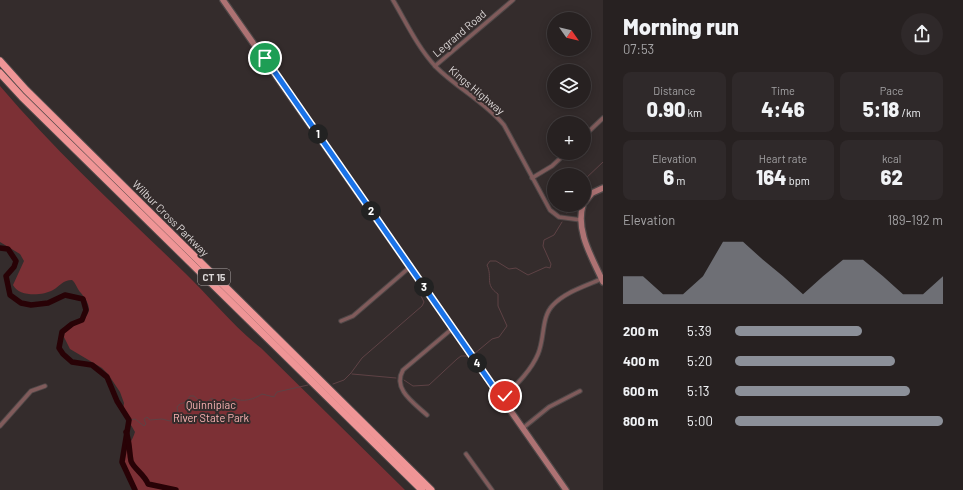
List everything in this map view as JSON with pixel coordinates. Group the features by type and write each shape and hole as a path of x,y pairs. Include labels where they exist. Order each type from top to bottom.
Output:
{"highway":[{"name":"Wilbur Cross Parkway","path":"0,61 26,90 431,490"},
{"name":"Wilbur Cross Parkway","path":"0,73 22,98 422,490"}],"main road":[{"path":"223,0 566,490"},
{"path":"591,194 603,188"},
{"path":"582,212 581,220 586,241 602,281"}],"street":[{"name":"Kings Highway","path":"393,0 419,45 435,66 501,122 510,134 545,204 559,217 581,220"},
{"name":"Legrand Road","path":"435,66 513,0"},
{"path":"591,129 603,118"},
{"path":"532,178 552,166 558,160"},
{"path":"341,320 353,316 410,267"},
{"path":"502,399 529,369 538,355 544,336 546,317 552,306 560,298 602,281"},
{"path":"427,415 403,391 400,382 401,374 403,370 453,328"},
{"path":"0,426 31,392 45,386"},
{"path":"523,428 549,407 580,391"},
{"path":"466,454 492,490"}],"green space":[{"name":"Quinnipiac River State Park","path":"0,86 21,111 90,182 195,282 232,321 405,490 136,490 134,483 124,468 123,463 125,454 135,432 123,411 124,403 120,392 102,368 70,349 64,337 65,332 83,320 89,312 89,307 86,300 72,280 64,282 48,292 37,294 20,292 13,285 24,261 20,254 0,242"}],"waterway":[{"path":"591,173 603,162"},
{"path":"474,354 492,339 499,337 507,326 498,306 498,294 490,284 487,265 490,261 496,261 509,269 516,268 528,275 546,267 550,268 551,264 543,246 544,240 554,235 562,222"},
{"path":"0,248 8,249 16,261 14,267 6,276 10,295 21,303 31,305 48,303 65,295 83,299 86,310 82,320 72,324 62,332 59,348 72,362 92,365 107,377 117,401 129,420 122,462 135,490"},
{"path":"333,384 344,380 362,358 422,306 424,302 417,288 417,283"},
{"path":"404,380 413,386 429,385 461,356 468,356"},
{"path":"352,374 396,378"},
{"path":"129,420 135,419 144,426 146,424 144,419 147,417 150,420 162,419 170,421 173,415 178,414 177,407 186,402 190,396 194,396 199,401 207,402 212,398 214,404 221,402 227,403 234,398 248,400 262,394 274,397 277,392 308,385"},
{"path":"126,432 132,464 148,484 176,490"}],"route":[{"path":"265,58 502,399 505,396"}]}
